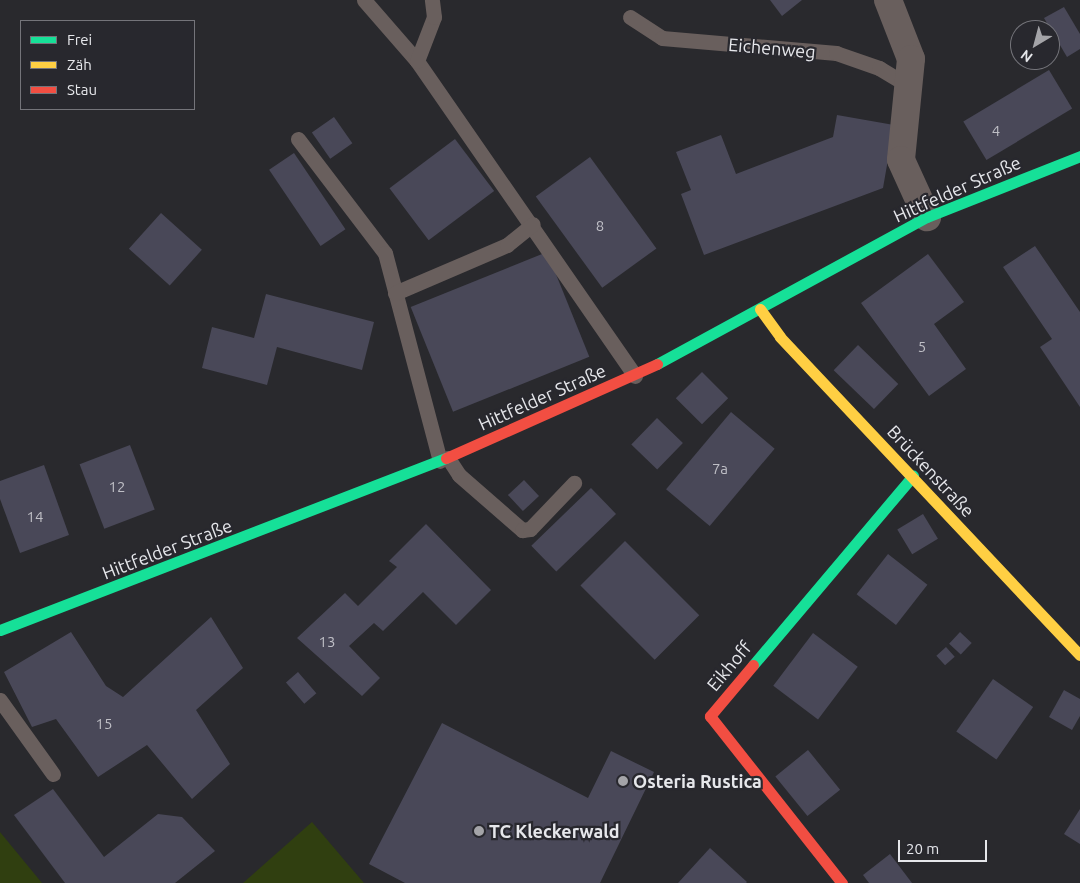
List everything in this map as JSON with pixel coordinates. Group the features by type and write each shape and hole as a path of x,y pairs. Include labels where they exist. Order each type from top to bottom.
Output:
{"street":[{"path":"888,0 911,59 912,88 901,160 927,217"},
{"name":"Hittfelder Straße","path":"0,630 444,459 635,376 927,217 1080,156"},
{"name":"Brückenstraße","path":"760,309 780,337 1080,655"},
{"name":"Eikhoff","path":"842,883 710,716 913,476"}],"lane":[{"path":"364,0 417,61 533,224 635,376"},
{"path":"417,61 434,17 432,0"},
{"name":"Eichenweg","path":"630,17 662,38 836,53 879,68 912,88"},
{"path":"298,139 385,253 444,459 458,475 522,530 530,529 574,483"},
{"path":"396,293 507,245 533,224"},
{"path":"0,700 52,774"}],"green space":[{"path":"312,822 364,883 243,883"},
{"path":"0,832 42,883 0,883"}],"building":[{"path":"770,0 802,0 782,16"},
{"path":"1064,7 1080,34 1080,49 1067,57 1060,45 1060,20 1045,20 1044,18"},
{"path":"1049,70 1072,109 986,160 963,122"},
{"path":"837,115 894,125 883,188 704,255 681,194 691,190 676,152 721,135 736,174 833,137"},
{"path":"334,117 352,143 330,159 312,132"},
{"path":"455,139 494,191 429,240 390,188"},
{"path":"294,153 345,229 321,246 269,170"},
{"path":"590,157 656,248 602,288 536,196"},
{"path":"161,213 202,250 170,285 129,249"},
{"path":"1035,246 1080,312 1080,407 1040,347 1052,339 1003,267"},
{"path":"547,252 589,357 453,412 411,307"},
{"path":"928,254 964,302 934,324 966,369 929,396 861,303"},
{"path":"266,294 374,322 362,370 277,347 267,385 202,368 212,327 254,338"},
{"path":"858,345 898,384 874,409 834,370"},
{"path":"702,372 728,398 702,424 676,398"},
{"path":"731,412 775,449 710,526 666,489"},
{"path":"657,418 683,443 657,470 631,445"},
{"path":"130,445 155,509 104,529 80,464"},
{"path":"44,465 69,535 20,553 0,499 0,481"},
{"path":"524,480 539,496 523,511 508,495"},
{"path":"591,488 616,514 556,572 531,546"},
{"path":"923,514 938,539 912,554 897,529"},
{"path":"426,524 491,590 456,625 423,592 383,631 374,623 349,646 380,678 362,696 297,638 345,593 358,606 397,567 389,561"},
{"path":"625,541 699,615 655,660 580,586"},
{"path":"888,554 927,585 896,625 857,594"},
{"path":"211,617 243,668 196,710 230,764 192,799 147,745 98,777 56,719 32,727 4,672 71,632 106,686 123,697"},
{"path":"960,632 972,643 961,655 949,644"},
{"path":"813,633 858,667 818,719 773,686"},
{"path":"946,647 955,657 945,665 936,656"},
{"path":"298,672 316,693 304,704 286,682"},
{"path":"993,679 1033,707 996,760 956,731"},
{"path":"1064,690 1080,699 1080,716 1072,730 1049,717"},
{"name":"TC Kleckerwald","path":"442,723 588,798 611,751 654,772 600,883 405,883 369,864"},
{"path":"808,750 840,790 807,816 775,776"},
{"path":"53,789 104,857 158,814 182,817 215,851 175,883 65,883 14,815"},
{"path":"1080,809 1080,844 1064,834"},
{"path":"710,848 747,882 678,883"},
{"path":"890,854 912,883 869,883 863,875"}],"traffic: fast":[{"path":"657,364 927,217 1080,156"},
{"path":"0,630 446,458"},
{"path":"753,665 913,476"}],"traffic: slow":[{"path":"760,309 780,337 1080,655"}],"traffic: jam":[{"path":"446,458 657,364"},
{"path":"753,665 710,716 842,883"}],"place":[{"name":"Osteria Rustica","path":"623,781"},
{"name":"TC Kleckerwald","path":"479,831"}]}
